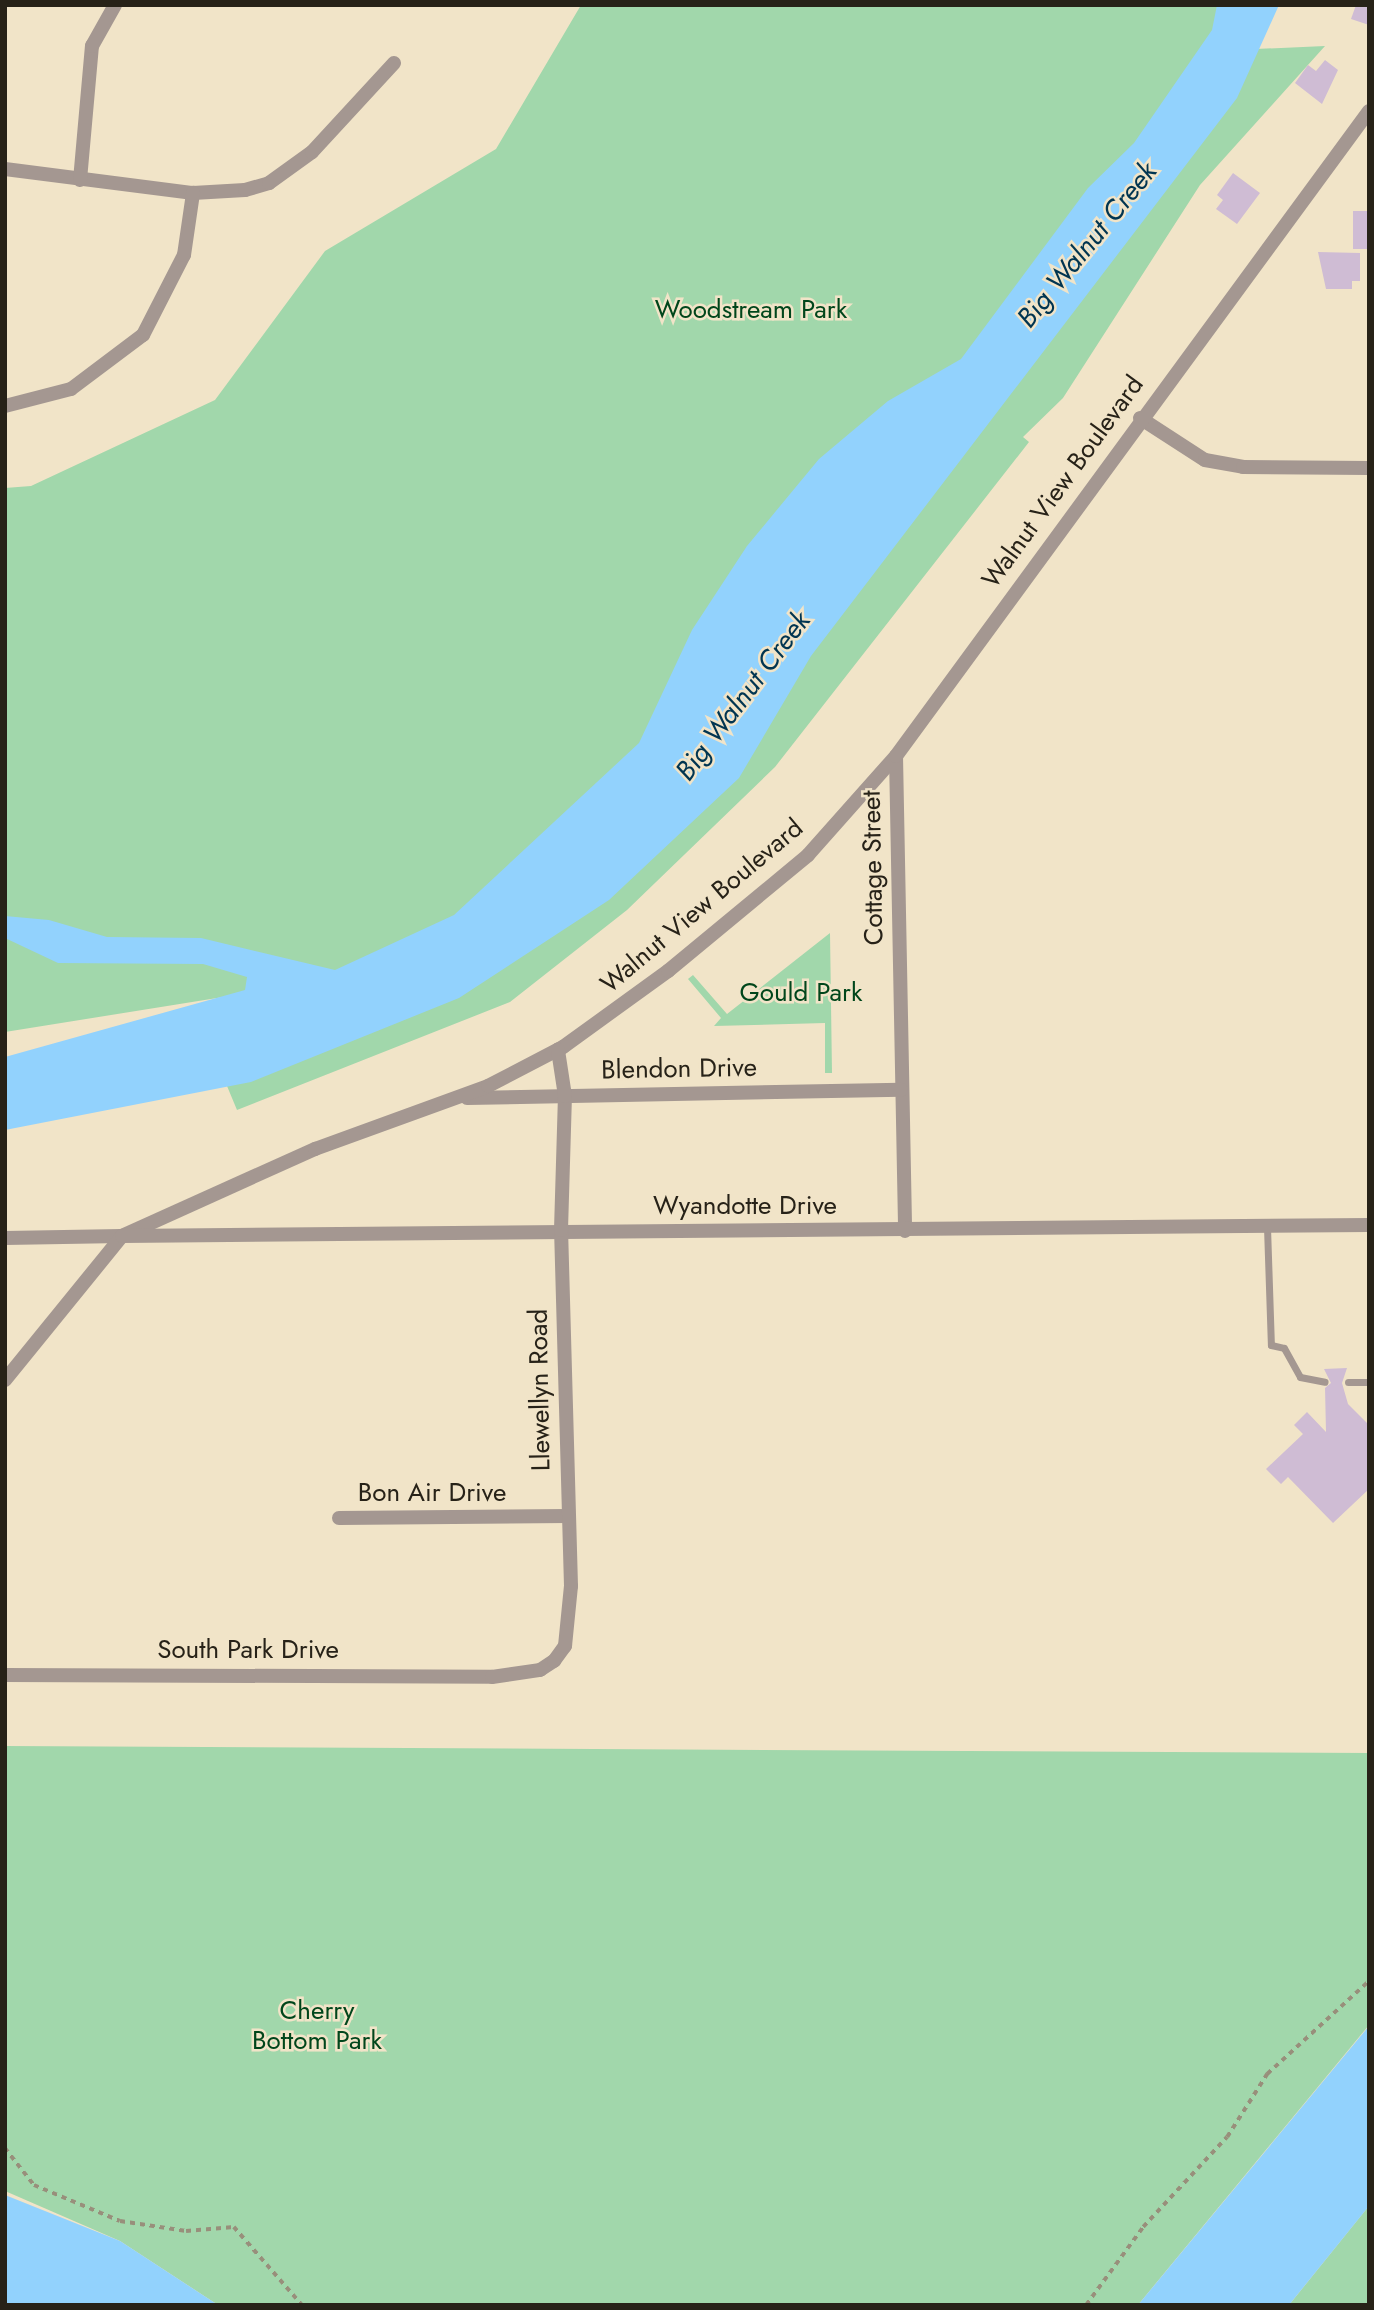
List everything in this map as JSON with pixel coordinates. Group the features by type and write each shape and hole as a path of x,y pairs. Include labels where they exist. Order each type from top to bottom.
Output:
{"street":[{"path":"80,180 92,46 115,5"},
{"path":"5,169 193,193 219,194 270,183 312,152 394,63"},
{"name":"Walnut View Boulevard","path":"5,1238 122,1236 315,1149 459,1099 558,1050 668,971 808,855 896,756 1140,418 1369,111"},
{"path":"5,406 71,388 143,335 184,255 193,193"},
{"path":"1140,418 1205,460 1243,467 1369,468"},
{"name":"Cottage Street","path":"896,756 905,1231"},
{"name":"Llewellyn Road","path":"492,1677 540,1670 565,1646 568,1516 561,1230 565,1096 558,1050"},
{"name":"Blendon Drive","path":"459,1099 901,1090"},
{"name":"Wyandotte Drive","path":"122,1236 561,1230 905,1231 1369,1225"},
{"path":"5,1380 122,1236"},
{"name":"Bon Air Drive","path":"339,1518 568,1516"},
{"name":"South Park Drive","path":"5,1675 492,1677"}],"lane":[{"path":"1267,1227 1271,1345 1284,1348 1300,1377 1325,1382"},
{"path":"1348,1382 1369,1382"}],"path":[{"path":"1086,2305 1143,2227 1227,2137 1267,2074 1369,1981"},
{"path":"5,2148 34,2185 120,2221 186,2231 234,2227 302,2305"}],"green space":[{"name":"Woodstream Park","path":"581,5 1254,5 1233,50 1325,46 1200,185 1063,398 1023,437 1029,442 775,767 627,910 510,1002 237,1110 202,1026 242,994 5,1032 5,488 31,486 215,400 325,251 496,149"},
{"name":"Gould Park","path":"830,933 832,1073 825,1073 825,1023 714,1026 721,1018 688,979 693,975 727,1014"},
{"name":"Cherry Bottom Park","path":"5,1746 1369,1753 1369,2025 1138,2305 218,2305 120,2241 5,2191"},
{"path":"1368,2207 1369,2305 1289,2305"}],"water":[{"name":"Big Walnut Creek","path":"1217,5 1279,5 1237,98 811,656 739,778 609,900 459,998 251,1082 5,1130 5,1057 245,990 247,977 203,964 58,963 5,938 5,916 49,920 107,937 201,938 335,970 454,915 639,743 692,630 747,546 819,459 888,401 961,359 1088,188 1134,143 1212,30"},
{"path":"1369,2026 1369,2206 1289,2305 1138,2305"},
{"path":"5,2195 120,2241 218,2305 5,2305"}],"building":[{"path":"1356,5 1369,5 1369,25 1351,19"},
{"path":"1325,60 1338,70 1322,104 1295,83 1308,65 1316,71"},
{"path":"1233,173 1260,193 1237,224 1216,209 1223,200 1217,195"},
{"path":"1353,211 1369,211 1369,249 1353,249"},
{"path":"1318,252 1360,253 1360,281 1352,281 1352,289 1326,289"},
{"path":"1347,1368 1342,1383 1348,1404 1369,1425 1369,1489 1333,1523 1288,1477 1281,1484 1266,1469 1303,1434 1294,1425 1307,1412 1326,1432 1325,1388 1331,1383 1324,1369"}]}
